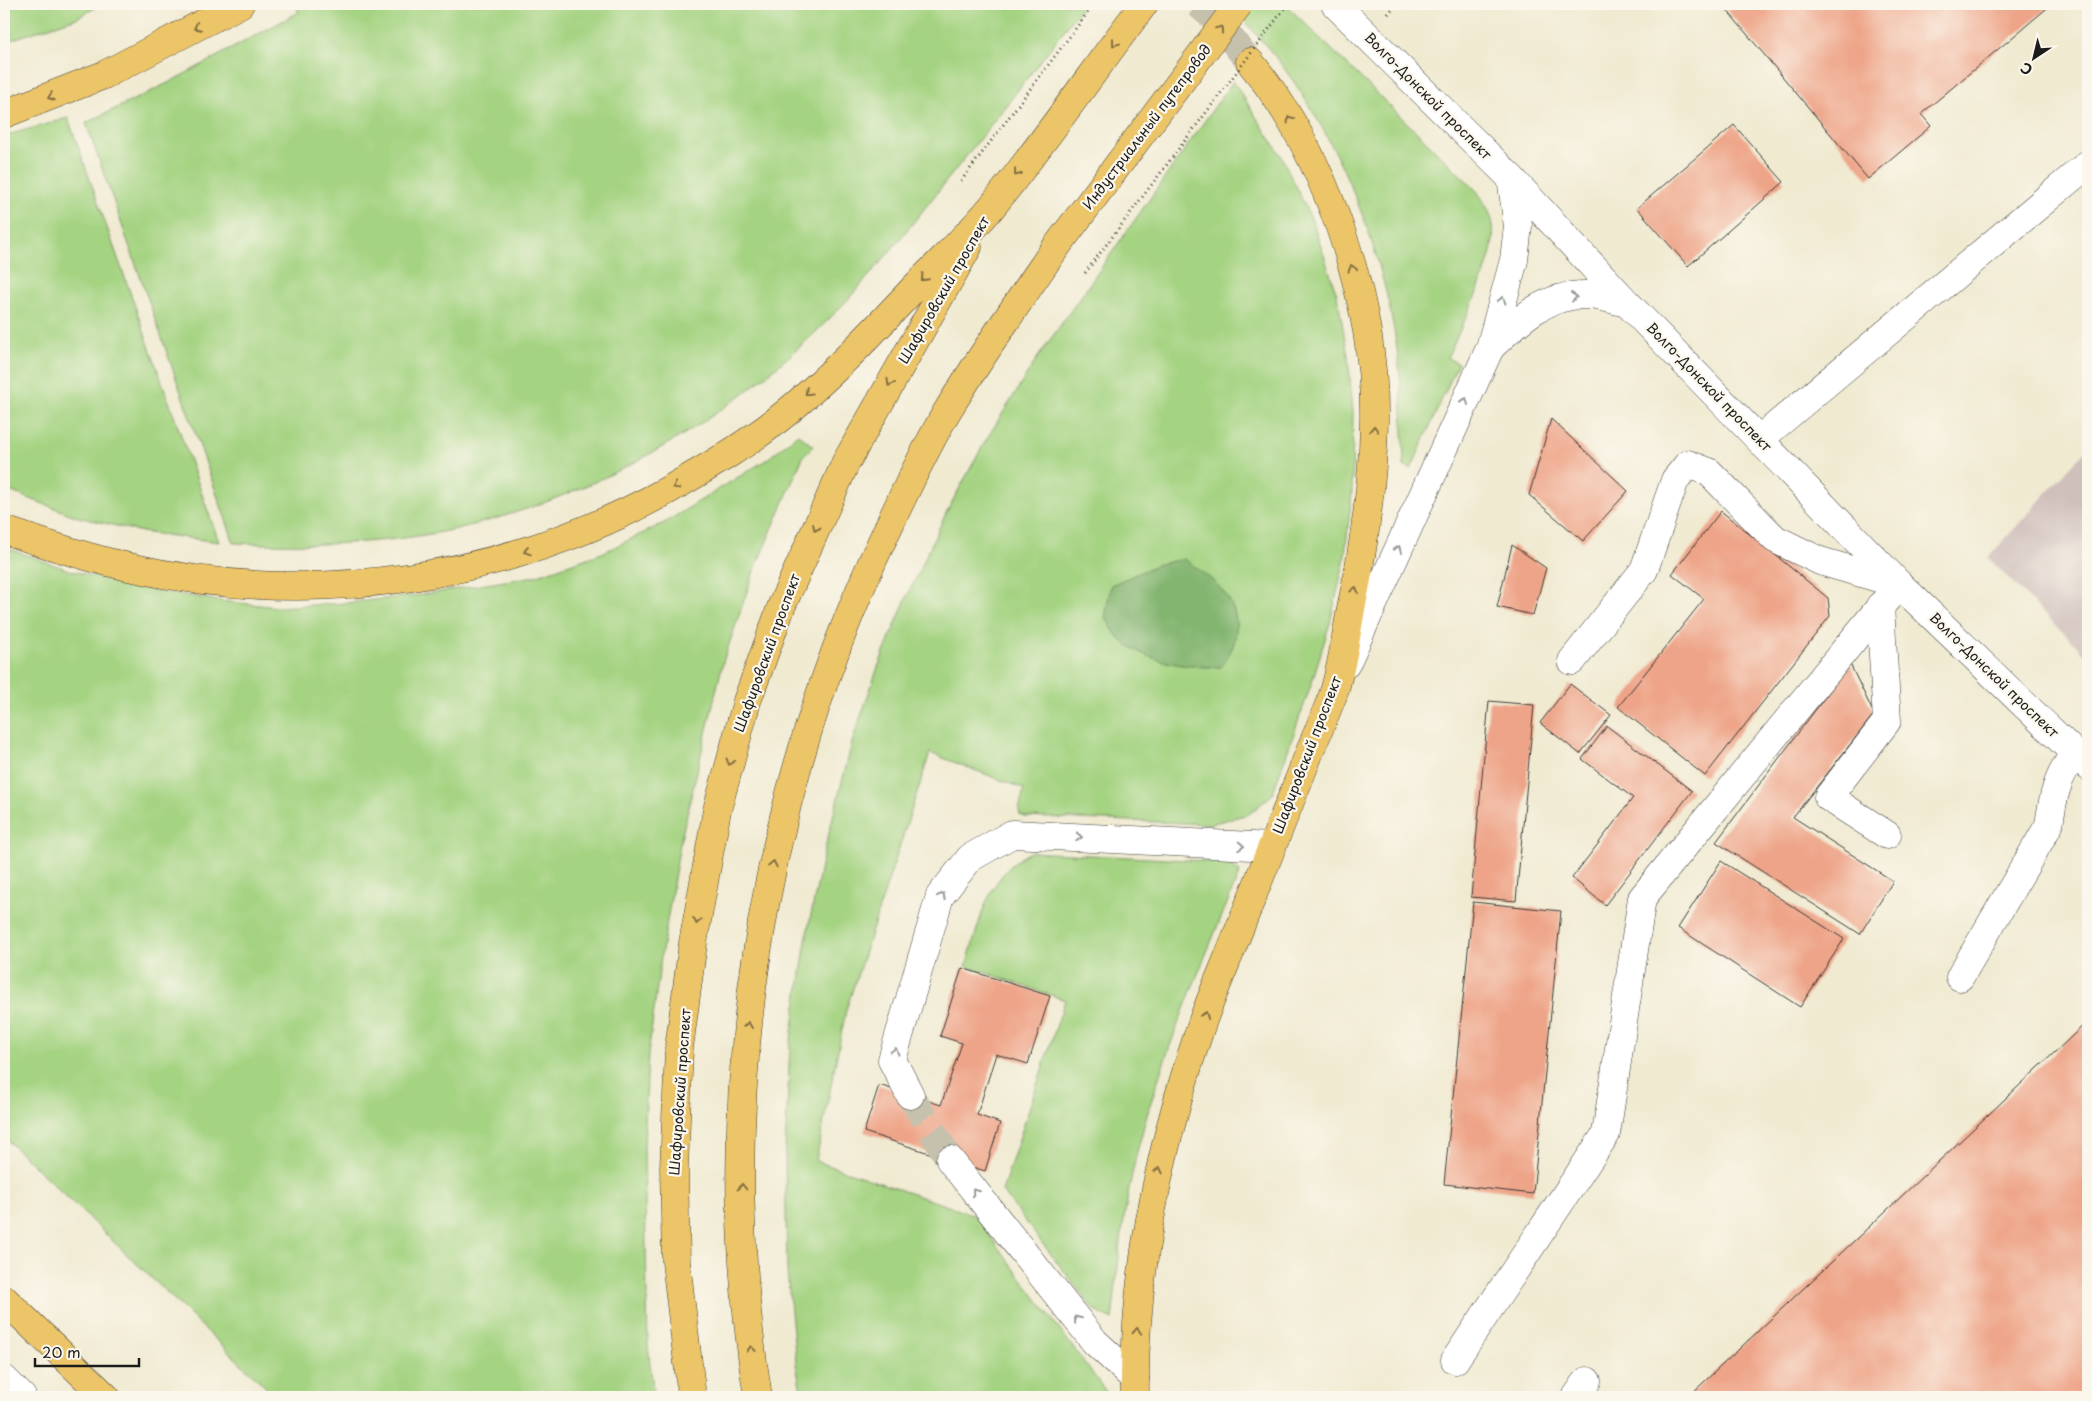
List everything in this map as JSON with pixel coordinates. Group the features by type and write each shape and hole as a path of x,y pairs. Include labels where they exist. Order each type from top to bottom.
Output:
{"main road":[{"path":"4,114 104,75 240,4"},
{"path":"993,205 1144,4"},
{"name":"Индустриальный путепровод","path":"758,1397 743,1270 741,1154 745,1045 758,934 779,833 810,725 835,649 863,579 945,415 998,332 1054,250 1239,4"},
{"name":"Шафировский проспект","path":"1135,1388 1140,1284 1154,1195 1172,1118 1200,1030 1335,689 1360,569 1370,498 1374,418 1370,355 1356,284 1335,210 1305,144 1266,80 1250,62"},
{"name":"Шафировский проспект","path":"4,530 67,551 132,568 196,579 297,587 364,584 451,572 523,553 591,528 650,500 704,470 784,414 869,336 993,205"},
{"name":"Шафировский проспект","path":"692,1397 676,1262 674,1158 680,1048 693,943 717,810 747,701 782,604 846,462 993,205"},
{"path":"4,1299 106,1397"}],"street":[{"name":"Волго-Донской проспект","path":"1335,4 1512,178 1627,303 1899,584 2082,760"},
{"path":"1760,439 2088,164"},
{"path":"1335,689 1490,348 1514,260 1518,226 1512,178"},
{"path":"1490,348 1523,316 1558,298 1589,295 1627,303"},
{"path":"1455,1360 1606,1134 1642,898 1899,584 1820,561 1775,539 1709,472 1688,464 1675,480 1644,570 1572,662"},
{"path":"1880,606 1887,721 1828,797 1887,836"},
{"path":"1960,977 2049,825 2053,798 2061,771 2082,760"},
{"path":"910,1095 892,1060 940,896 970,858 1012,834 1272,847"},
{"path":"950,1160 1095,1342 1135,1388"},
{"path":"4,1379 22,1397"}],"path":[{"path":"961,181 1094,4"},
{"path":"1085,274 1288,4"}],"shaded area":[{"path":"2088,447 2088,657 1988,558"}],"green space":[{"path":"4,4 102,4 77,18 4,42"},
{"path":"294,4 1084,4 900,239 858,288 789,357 746,392 700,424 604,478 553,499 500,517 447,531 368,542 234,543 86,123 168,83 299,12"},
{"path":"1229,4 1285,4 1477,191 1489,212 1493,226 1490,256 1477,292 1447,358 1458,363 1411,469 1404,466 1400,378 1390,312 1370,236 1356,199 1340,163 1303,95 1275,56"},
{"path":"1233,81 1282,157 1314,225 1337,295 1348,355 1353,411 1352,493 1344,563 1330,623 1310,688 1272,795 1249,814 1210,824 1025,817 1020,815 1019,810 1024,789 930,753 846,1010 816,1161 974,1215 1110,1397 802,1397 796,1363 787,1270 785,1151 790,1046 807,934 824,852 853,739 878,667 905,601 947,511 986,440 1038,357"},
{"path":"68,118 219,542 142,532 78,517 4,489 4,136"},
{"path":"798,434 813,446 803,457 754,571 723,662 680,843 661,957 648,1055 644,1148 648,1346 654,1397 276,1397 4,1137 4,547 69,570 140,588 220,601 278,607 345,603 420,595 535,576 602,553 664,523 766,460"},
{"path":"1184,559 1216,584 1231,604 1235,615 1234,643 1221,667 1182,665 1145,655 1120,640 1105,617 1111,585 1159,564"},
{"path":"1030,852 1227,862 1240,872 1192,989 1149,1108 1129,1189 1121,1238 1112,1320 1094,1310 1002,1191 1065,1000 966,966 981,916 994,887 1015,862"}],"building":[{"path":"1733,4 2052,4 1921,114 1931,126 1868,179 1726,9"},
{"path":"1734,125 1784,182 1688,266 1637,208"},
{"path":"1551,419 1628,491 1583,541 1529,495"},
{"path":"1721,511 1828,598 1830,616 1705,776 1618,707 1704,599 1672,574"},
{"path":"1512,545 1546,568 1533,615 1497,607"},
{"path":"1850,664 1874,714 1793,817 1893,881 1860,934 1716,842"},
{"path":"1570,684 1611,715 1580,754 1540,723"},
{"path":"1489,701 1534,705 1516,901 1471,897"},
{"path":"1607,726 1692,791 1605,905 1572,878 1633,798 1582,759"},
{"path":"1721,861 1844,939 1800,1007 1678,928"},
{"path":"1473,902 1561,911 1533,1194 1444,1184"},
{"path":"962,968 1050,996 1028,1064 996,1054 977,1115 1000,1123 985,1171 864,1132 879,1085 941,1105 962,1043 940,1036"},
{"path":"2088,1021 2088,1397 1688,1397"}],"tunnel":[{"path":"1198,4 1212,16 1250,62"},
{"path":"910,1095 950,1160"}]}
